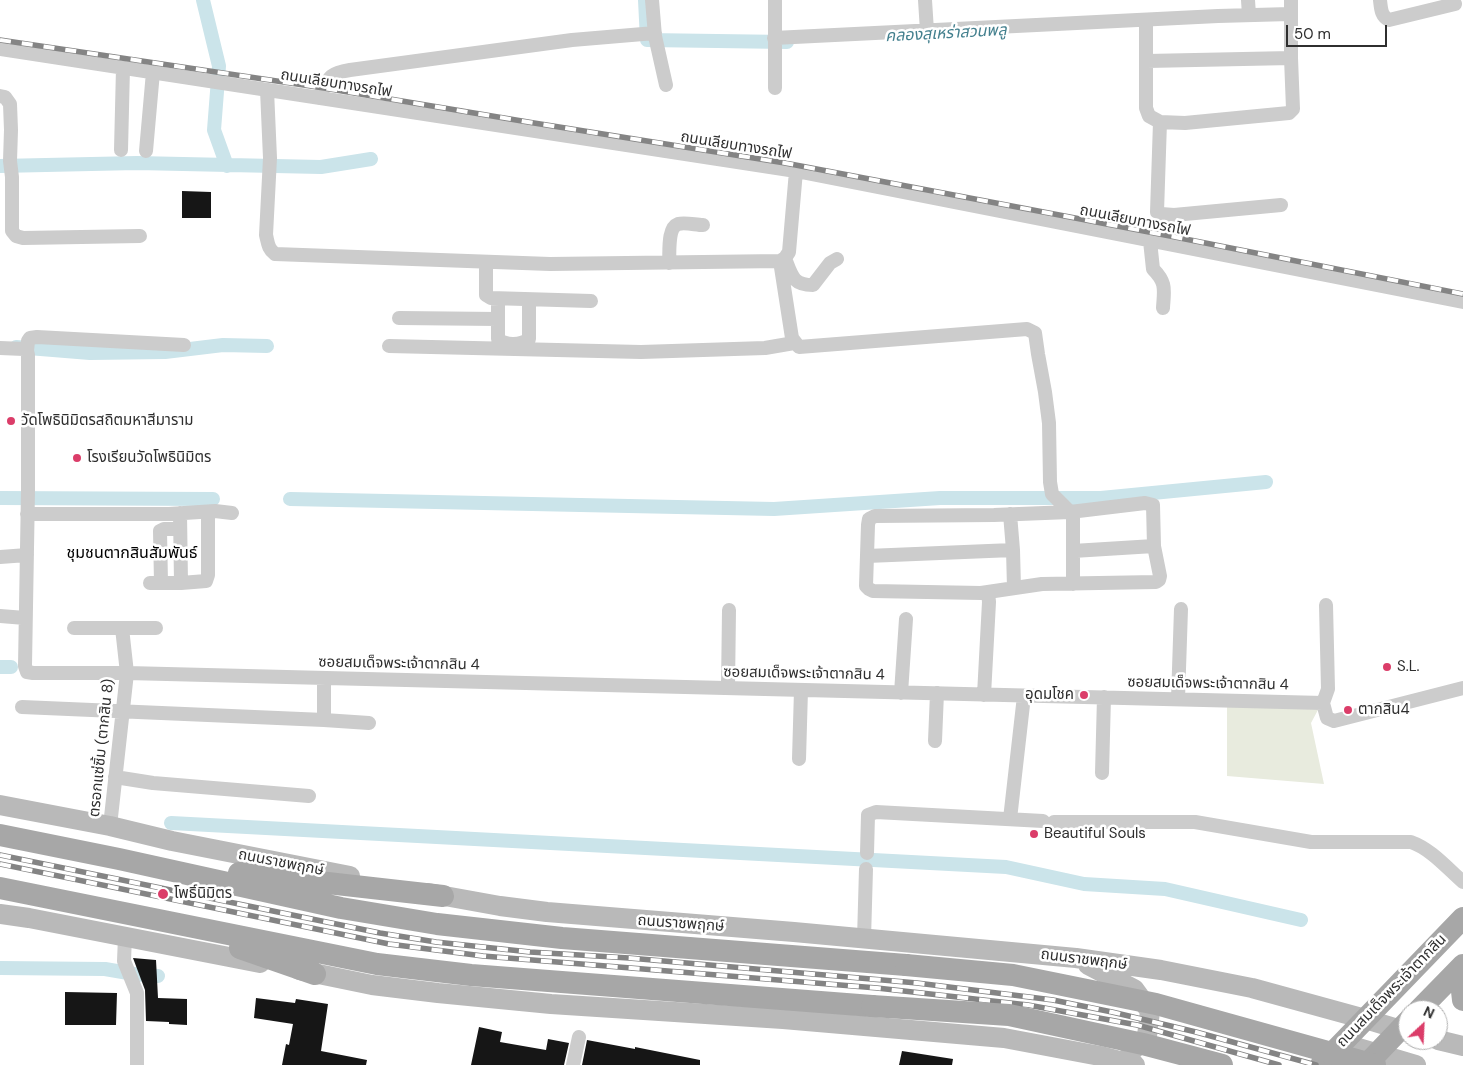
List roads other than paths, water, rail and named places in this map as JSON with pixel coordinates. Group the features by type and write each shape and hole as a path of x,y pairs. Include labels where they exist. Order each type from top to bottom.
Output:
{"main road":[{"name":"ถนนราชพฤกษ์","path":"0,805 110,826 172,842 500,906 547,912 1076,958 1217,980 1398,1026"},
{"name":"ถนนราชพฤกษ์","path":"0,835 341,908 437,924 572,938 1013,975 1156,1004 1362,1057"},
{"path":"119,859 443,896"},
{"path":"0,888 377,964 471,975 1008,1015 1143,1044 1222,1065"},
{"path":"0,914 125,936 372,985 551,1004 783,1019 1004,1038 1100,1056 1135,1065"},
{"path":"146,917 315,974"},
{"name":"ถนนสมเด็จพระเจ้าตากสิน","path":"1362,1057 1365,1019 1463,918"},
{"path":"1076,958 1134,989 1150,1011 1147,1036 1128,1056 1100,1056"},
{"path":"1429,1000 1463,965"},
{"path":"1463,986 1463,1000"},
{"name":"ถนนสมเด็จพระเจ้าตากสิน","path":"1321,1065 1362,1057 1398,1033"},
{"path":"1448,1042 1463,1046"},
{"path":"1362,1057 1416,1065"}],"street":[{"path":"652,0 655,38 666,85"},
{"path":"775,0 775,88"},
{"path":"925,0 926,31"},
{"path":"1248,0 1249,15"},
{"path":"1146,22 1146,108 1149,116 1160,122 1185,123 1289,114 1293,109 1291,0"},
{"path":"1380,0 1381,12 1384,18 1390,20 1455,4"},
{"path":"774,41 926,31 1290,14"},
{"path":"319,98 328,78 336,72 572,40 655,38"},
{"name":"ถนนเลียบทางรถไฟ","path":"0,49 796,171 1463,302"},
{"path":"1147,61 1291,58"},
{"path":"121,150 123,68"},
{"path":"146,151 153,72"},
{"path":"267,90 270,158 266,235 269,247 275,254 550,264 782,260 789,252 796,171"},
{"path":"0,96 5,97 10,104 12,232 16,236 23,238 140,236"},
{"path":"1160,122 1157,212 1174,215 1281,205"},
{"path":"1169,244 1174,215"},
{"path":"669,262 670,232 674,226 680,223 703,225"},
{"path":"1150,241 1152,269 1161,276 1164,284 1163,308"},
{"path":"782,260 792,278 802,285 813,285 830,263 837,259"},
{"path":"782,260 792,338 799,347 1027,329 1036,333 1049,423 1050,482 1060,502 1073,517 1073,584"},
{"path":"486,262 486,295 491,298 591,301"},
{"path":"498,299 498,340 510,344 524,342 529,338 529,300"},
{"path":"399,318 498,319"},
{"path":"0,616 26,618 28,346 30,338 184,345"},
{"path":"389,346 641,352 765,348 794,343"},
{"path":"0,348 24,349 28,346"},
{"path":"1060,502 1153,505 1154,546 1160,576 1159,580 1156,582 1042,584 981,593 873,591 866,586 869,519 875,516 1010,514 1060,502"},
{"path":"28,510 232,513"},
{"path":"180,528 164,529 160,532 155,583 206,581 208,575 208,512"},
{"path":"180,513 181,583"},
{"path":"1010,514 1014,588"},
{"path":"1073,551 1154,546"},
{"path":"867,556 1013,550"},
{"path":"0,557 27,555"},
{"path":"984,695 988,592"},
{"path":"1326,605 1328,689 1322,703 1327,718 1334,722 1463,688"},
{"path":"1178,699 1181,609"},
{"path":"728,688 729,610"},
{"name":"ซอยสมเด็จพระเจ้าตากสิน 4","path":"26,618 25,666 27,672 33,673 127,673 1322,703"},
{"path":"901,692 906,619"},
{"path":"74,628 156,628"},
{"name":"ตรอกแซ่ซิ้ม (ตากสิน 8)","path":"110,826 127,673 122,628"},
{"path":"324,678 324,720"},
{"path":"799,759 801,690"},
{"path":"936,741 937,693"},
{"path":"1010,819 1024,696"},
{"path":"1102,773 1104,697"},
{"path":"22,707 370,723"},
{"path":"115,777 153,783 309,796"},
{"path":"867,853 868,815 876,812 1049,822 1195,822 1311,842 1411,842 1427,850 1463,882"},
{"path":"864,939 866,869"},
{"path":"125,936 124,961 137,993 137,1065"},
{"path":"573,1065 579,1037"}],"waterway":[{"path":"203,0 219,66 214,130 227,166"},
{"name":"คลองสุเหร่าสวนพลู","path":"645,0 647,40 787,42"},
{"path":"0,166 137,163 321,167 371,159"},
{"path":"16,347 90,353 165,352 223,345 267,346"},
{"path":"290,499 774,509 940,498 1101,498 1266,482"},
{"path":"0,498 213,499"},
{"path":"0,667 11,667"},
{"path":"171,823 1006,867 1084,884 1165,889 1301,920"},
{"path":"0,968 105,969 158,976"}],"railway":[{"path":"0,40 324,88 785,163 1463,294"},
{"path":"0,855 380,933 436,942 530,952 629,958 917,983 1053,1000 1196,1032 1316,1065"},
{"path":"0,864 389,944 483,956 877,988 1028,1005 1137,1025 1279,1065"}],"place":[{"name":"วัดโพธินิมิตรสถิตมหาสีมาราม","path":"11,421"},
{"name":"โรงเรียนวัดโพธินิมิตร","path":"77,458"},
{"name":"S.L.","path":"1387,667"},
{"name":"อุดมโชค","path":"1084,695"},
{"name":"ตากสิน4","path":"1348,710"},
{"name":"Beautiful Souls","path":"1034,834"},
{"name":"โพธิ์นิมิตร","path":"163,894"}],"district":[{"name":"ชุมชนตากสินสัมพันธ์","path":"132,554"}]}
